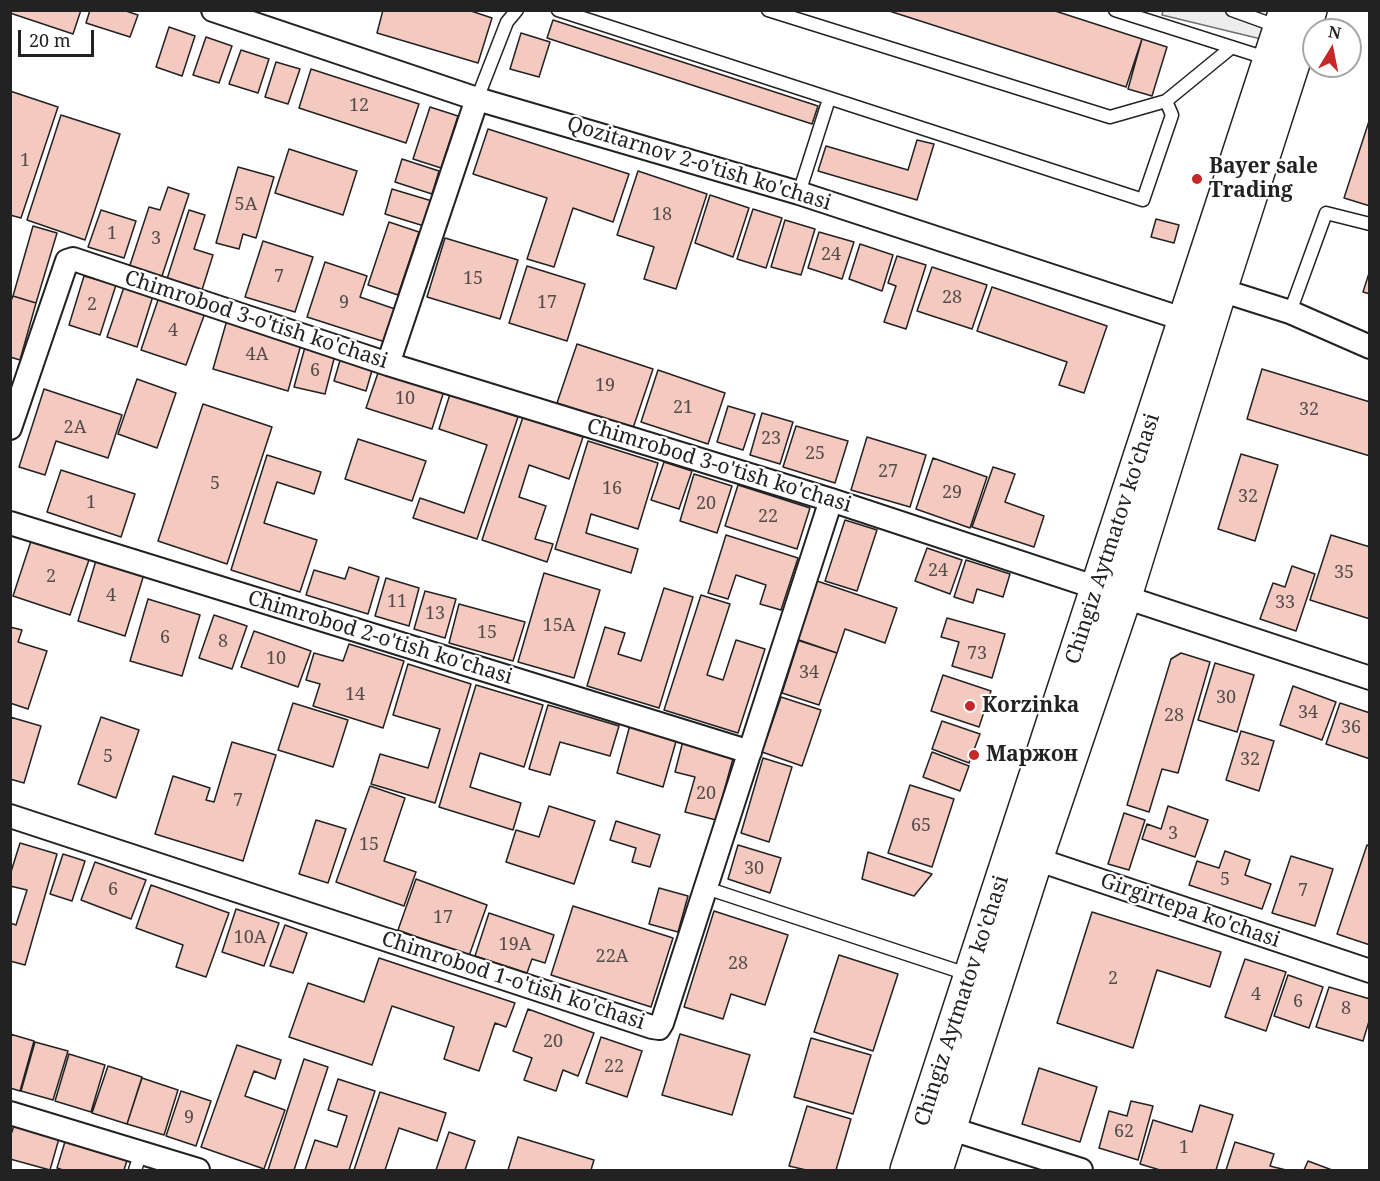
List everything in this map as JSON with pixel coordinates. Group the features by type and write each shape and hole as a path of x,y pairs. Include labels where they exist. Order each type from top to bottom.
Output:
{"main road":[{"name":"Chingiz Aytmatov ko'chasi","path":"1208,286 1310,10"},
{"name":"Chingiz Aytmatov ko'chasi","path":"907,1170 936,1124 1111,592 1208,286 1283,19"},
{"name":"Chingiz Aytmatov ko'chasi","path":"936,1124 936,1170"}],"street":[{"name":"Qozitarnov 2-o'tish ko'chasi","path":"213,10 477,99 799,193 1196,324"},
{"path":"388,364 477,99"},
{"name":"Chimrobod 3-o'tish ko'chasi","path":"10,428 68,261 73,259 388,364 831,500 1370,678"},
{"path":"1208,286 1290,312 1370,347"},
{"name":"Chimrobod 1-o'tish ko'chasi","path":"10,816 659,1028 831,500"},
{"name":"Chimrobod 2-o'tish ko'chasi","path":"10,523 750,752"},
{"name":"Girgirtepa ko'chasi","path":"1024,855 1370,971"},
{"path":"10,1113 138,1161 198,1170"},
{"path":"936,1124 1081,1170"}],"lane":[{"path":"477,99 507,22 517,10"},
{"path":"558,10 1143,201 1172,115 1166,101"},
{"path":"768,10 1110,117 1166,101 1232,47"},
{"path":"1115,10 1270,59"},
{"path":"1232,10 1283,19"},
{"path":"799,193 829,99"},
{"path":"1290,312 1326,213 1370,224"},
{"path":"706,888 983,980"}],"shaded area":[{"path":"1163,10 1270,11 1261,39 1162,15"}],"building":[{"path":"10,10 81,10 73,34 10,13"},
{"path":"90,10 123,10 138,15 130,37 86,23"},
{"path":"383,10 468,10 492,18 478,63 377,33"},
{"path":"886,10 1052,10 1142,39 1126,87"},
{"path":"553,20 818,106 812,124 547,38"},
{"path":"169,27 195,36 182,76 156,67"},
{"path":"521,33 550,42 539,77 510,69"},
{"path":"206,37 232,46 219,83 193,75"},
{"path":"1142,39 1167,47 1152,96 1128,89"},
{"path":"241,50 269,59 258,93 229,84"},
{"path":"276,62 300,69 288,104 265,97"},
{"path":"311,69 419,104 406,143 299,108"},
{"path":"10,91 58,107 21,218 10,215"},
{"path":"430,107 458,116 441,168 413,159"},
{"path":"61,115 120,134 85,240 27,220"},
{"path":"1370,118 1370,206 1344,198"},
{"path":"488,129 629,174 613,222 573,208 554,267 527,259 547,198 473,174"},
{"path":"917,140 934,144 917,200 818,171 826,146 908,170"},
{"path":"289,149 357,171 343,215 275,193"},
{"path":"402,159 439,171 432,194 395,182"},
{"path":"238,167 274,177 256,238 243,234 239,249 216,243"},
{"path":"638,171 707,194 676,289 644,279 654,247 617,235"},
{"path":"168,187 189,194 161,279 129,268 149,207 160,210"},
{"path":"392,189 432,201 424,226 385,214"},
{"path":"710,195 749,208 733,257 695,243"},
{"path":"753,209 782,218 766,268 737,259"},
{"path":"101,210 136,221 124,258 88,247"},
{"path":"189,210 205,215 194,249 213,255 202,290 167,279"},
{"path":"1156,219 1179,225 1174,243 1151,237"},
{"path":"785,220 815,229 801,275 771,267"},
{"path":"389,222 419,232 398,295 368,285"},
{"path":"33,226 57,233 36,303 13,296"},
{"path":"819,232 854,242 842,279 808,268"},
{"path":"445,238 518,260 500,319 427,297"},
{"path":"263,241 313,257 295,312 245,297"},
{"path":"860,244 893,255 882,291 849,279"},
{"path":"897,256 926,265 906,329 884,322 896,286 888,283"},
{"path":"325,262 367,276 360,297 395,309 385,342 307,317"},
{"path":"527,266 585,284 567,341 509,323"},
{"path":"932,267 987,285 972,329 917,311"},
{"path":"1370,270 1370,294 1363,292"},
{"path":"84,276 116,285 100,335 69,325"},
{"path":"124,287 153,296 137,347 107,337"},
{"path":"992,287 1107,326 1084,393 1059,385 1067,362 977,331"},
{"path":"13,296 36,303 20,360 10,357 10,303"},
{"path":"159,297 205,313 186,365 141,350"},
{"path":"227,320 302,341 288,391 213,369"},
{"path":"577,344 653,369 633,428 557,403"},
{"path":"305,347 335,355 325,394 294,387"},
{"path":"341,357 373,367 366,391 334,381"},
{"path":"1262,369 1370,402 1370,456 1247,419"},
{"path":"379,370 444,391 432,429 366,408"},
{"path":"658,370 725,393 708,444 641,422"},
{"path":"137,379 176,393 157,448 118,434"},
{"path":"44,389 122,415 108,458 56,441 45,475 19,467"},
{"path":"450,394 518,417 477,539 413,518 420,498 464,513 487,445 439,429"},
{"path":"203,404 272,427 227,564 158,541"},
{"path":"728,406 755,414 743,450 717,442"},
{"path":"762,413 793,422 780,464 750,455"},
{"path":"523,417 583,437 569,479 529,465 519,497 546,506 535,539 553,544 547,562 482,540"},
{"path":"796,426 848,441 835,483 783,467"},
{"path":"867,437 926,455 910,507 851,490"},
{"path":"358,439 426,461 412,501 345,479"},
{"path":"588,441 658,463 638,529 591,514 586,533 638,549 631,573 555,549"},
{"path":"1241,454 1278,465 1255,541 1218,529"},
{"path":"267,455 321,472 314,494 277,482 264,523 317,540 300,592 231,570"},
{"path":"933,458 987,477 970,528 916,509"},
{"path":"664,462 692,471 679,509 651,500"},
{"path":"993,467 1015,474 1005,502 1044,516 1034,547 972,527"},
{"path":"61,470 135,494 121,537 47,512"},
{"path":"694,474 732,486 717,533 680,521"},
{"path":"738,485 810,508 797,549 725,526"},
{"path":"845,520 877,530 857,591 825,581"},
{"path":"726,535 798,558 781,610 760,604 766,585 736,575 728,599 708,593"},
{"path":"1331,535 1370,547 1370,619 1310,600"},
{"path":"32,538 90,557 70,615 13,596"},
{"path":"927,548 962,560 950,594 915,581"},
{"path":"97,557 145,571 125,636 78,621"},
{"path":"966,560 1010,574 1003,597 977,589 973,603 954,597"},
{"path":"1292,566 1315,574 1296,631 1260,619 1273,583 1285,587"},
{"path":"349,567 379,577 368,614 306,595 314,570 345,579"},
{"path":"544,573 600,590 574,678 518,662"},
{"path":"386,578 419,588 409,626 375,616"},
{"path":"817,581 897,608 885,643 845,629 837,653 797,640"},
{"path":"664,588 693,597 659,708 587,686 605,627 625,633 618,654 641,661"},
{"path":"425,591 456,599 445,638 414,629"},
{"path":"701,595 730,604 707,675 723,680 736,640 765,649 738,733 664,710"},
{"path":"148,599 200,615 182,676 130,661"},
{"path":"459,604 525,622 513,661 449,643"},
{"path":"214,615 247,626 232,669 199,658"},
{"path":"947,618 1005,634 992,678 952,666 959,642 941,637"},
{"path":"10,627 22,630 18,642 47,651 28,709 10,703"},
{"path":"254,631 311,651 298,687 241,667"},
{"path":"799,640 837,653 819,705 782,693"},
{"path":"349,644 404,661 383,728 313,706 320,684 306,680 314,653 343,661"},
{"path":"1181,653 1210,662 1178,773 1162,769 1149,812 1127,805 1171,659"},
{"path":"1215,663 1254,675 1237,732 1198,720"},
{"path":"408,664 471,684 435,803 371,784 380,754 428,768 440,729 393,715"},
{"path":"943,675 991,691 979,727 931,711"},
{"path":"476,685 543,705 524,767 480,753 470,787 521,803 513,830 439,807"},
{"path":"1293,686 1336,702 1322,740 1280,725"},
{"path":"781,697 821,710 802,766 762,752"},
{"path":"293,703 348,720 333,767 278,750"},
{"path":"1340,703 1370,713 1370,759 1326,744"},
{"path":"548,705 619,726 610,756 560,742 550,775 529,769"},
{"path":"10,717 41,726 24,783 10,779"},
{"path":"101,717 139,730 116,798 78,784"},
{"path":"942,721 980,734 969,763 932,749"},
{"path":"630,725 677,738 663,787 617,773"},
{"path":"1241,731 1274,741 1259,791 1226,780"},
{"path":"683,741 734,755 716,820 685,812 695,777 675,772"},
{"path":"232,742 276,755 243,861 155,834 173,776 210,788 206,800 214,802"},
{"path":"932,752 969,766 960,791 923,777"},
{"path":"763,758 792,767 769,842 741,833"},
{"path":"910,785 954,799 932,867 888,853"},
{"path":"370,786 405,798 384,861 416,872 404,906 336,882"},
{"path":"549,806 595,821 574,884 506,862 516,830 539,837"},
{"path":"1168,806 1208,820 1195,857 1142,839 1147,824 1161,829"},
{"path":"1124,813 1145,820 1129,870 1108,864"},
{"path":"316,820 346,829 328,883 299,874"},
{"path":"616,821 660,835 650,867 632,862 636,848 610,840"},
{"path":"20,843 57,854 25,965 10,961 10,923 16,925 27,890 10,886 10,875"},
{"path":"738,845 781,858 770,893 728,879"},
{"path":"1367,845 1370,846 1370,945 1337,934"},
{"path":"1225,851 1250,860 1245,875 1271,884 1262,909 1189,885 1197,861 1219,868"},
{"path":"868,852 932,874 914,896 862,879"},
{"path":"63,854 85,861 72,901 50,894"},
{"path":"1291,856 1333,869 1315,926 1272,913"},
{"path":"95,862 146,880 131,919 81,900"},
{"path":"416,879 487,905 469,956 398,930"},
{"path":"151,885 229,913 206,977 176,967 183,945 136,928"},
{"path":"659,888 688,896 678,932 649,924"},
{"path":"573,906 673,938 651,1007 551,975"},
{"path":"236,909 279,923 264,966 222,952"},
{"path":"714,911 788,935 765,1005 731,994 723,1019 684,1007"},
{"path":"1092,912 1221,952 1210,987 1157,970 1133,1048 1057,1023"},
{"path":"489,913 554,935 545,963 532,959 527,973 475,956"},
{"path":"285,925 307,933 293,973 270,966"},
{"path":"839,955 898,974 873,1051 814,1032"},
{"path":"379,958 515,1003 506,1027 495,1023 479,1071 444,1059 454,1027 392,1006 372,1065 289,1037 308,983 364,1002"},
{"path":"1245,959 1286,972 1266,1031 1225,1017"},
{"path":"1288,975 1323,987 1309,1028 1274,1016"},
{"path":"1329,987 1370,999 1370,1018 1363,1041 1316,1027"},
{"path":"528,1009 594,1033 578,1076 563,1070 556,1091 524,1080 532,1058 513,1051"},
{"path":"10,1034 34,1041 20,1091 10,1088"},
{"path":"680,1034 750,1055 732,1115 662,1095"},
{"path":"601,1037 642,1051 627,1097 586,1083"},
{"path":"811,1038 871,1055 853,1114 794,1097"},
{"path":"35,1042 68,1051 53,1100 21,1091"},
{"path":"237,1045 281,1060 275,1079 254,1071 245,1096 285,1110 264,1169 201,1147"},
{"path":"69,1054 105,1065 91,1112 55,1101"},
{"path":"304,1059 328,1067 294,1170 268,1170"},
{"path":"108,1066 142,1077 127,1124 92,1113"},
{"path":"1039,1068 1097,1087 1080,1142 1022,1124"},
{"path":"142,1078 178,1090 164,1135 127,1124"},
{"path":"338,1079 375,1091 349,1170 305,1170 315,1140 337,1147 347,1116 328,1110"},
{"path":"181,1091 211,1101 196,1146 166,1136"},
{"path":"380,1092 446,1113 437,1141 399,1128 385,1170 354,1170"},
{"path":"1131,1101 1153,1106 1138,1160 1099,1148 1109,1111 1127,1116"},
{"path":"1200,1105 1233,1115 1216,1170 1160,1170 1140,1164 1153,1120 1192,1132"},
{"path":"807,1106 851,1119 836,1170 806,1170 789,1166"},
{"path":"15,1123 60,1135 50,1170 10,1159 10,1137"},
{"path":"449,1132 475,1141 465,1170 436,1170"},
{"path":"67,1135 129,1154 124,1170 63,1170 57,1168"},
{"path":"518,1137 594,1160 591,1170 508,1170"},
{"path":"1235,1142 1274,1154 1270,1166 1286,1170 1226,1170"},
{"path":"1308,1161 1332,1170 1304,1170"}],"place":[{"name":"Bayer sale Trading","path":"1197,179"},
{"name":"Korzinka","path":"970,706"},
{"name":"Маржон","path":"974,755"}]}
